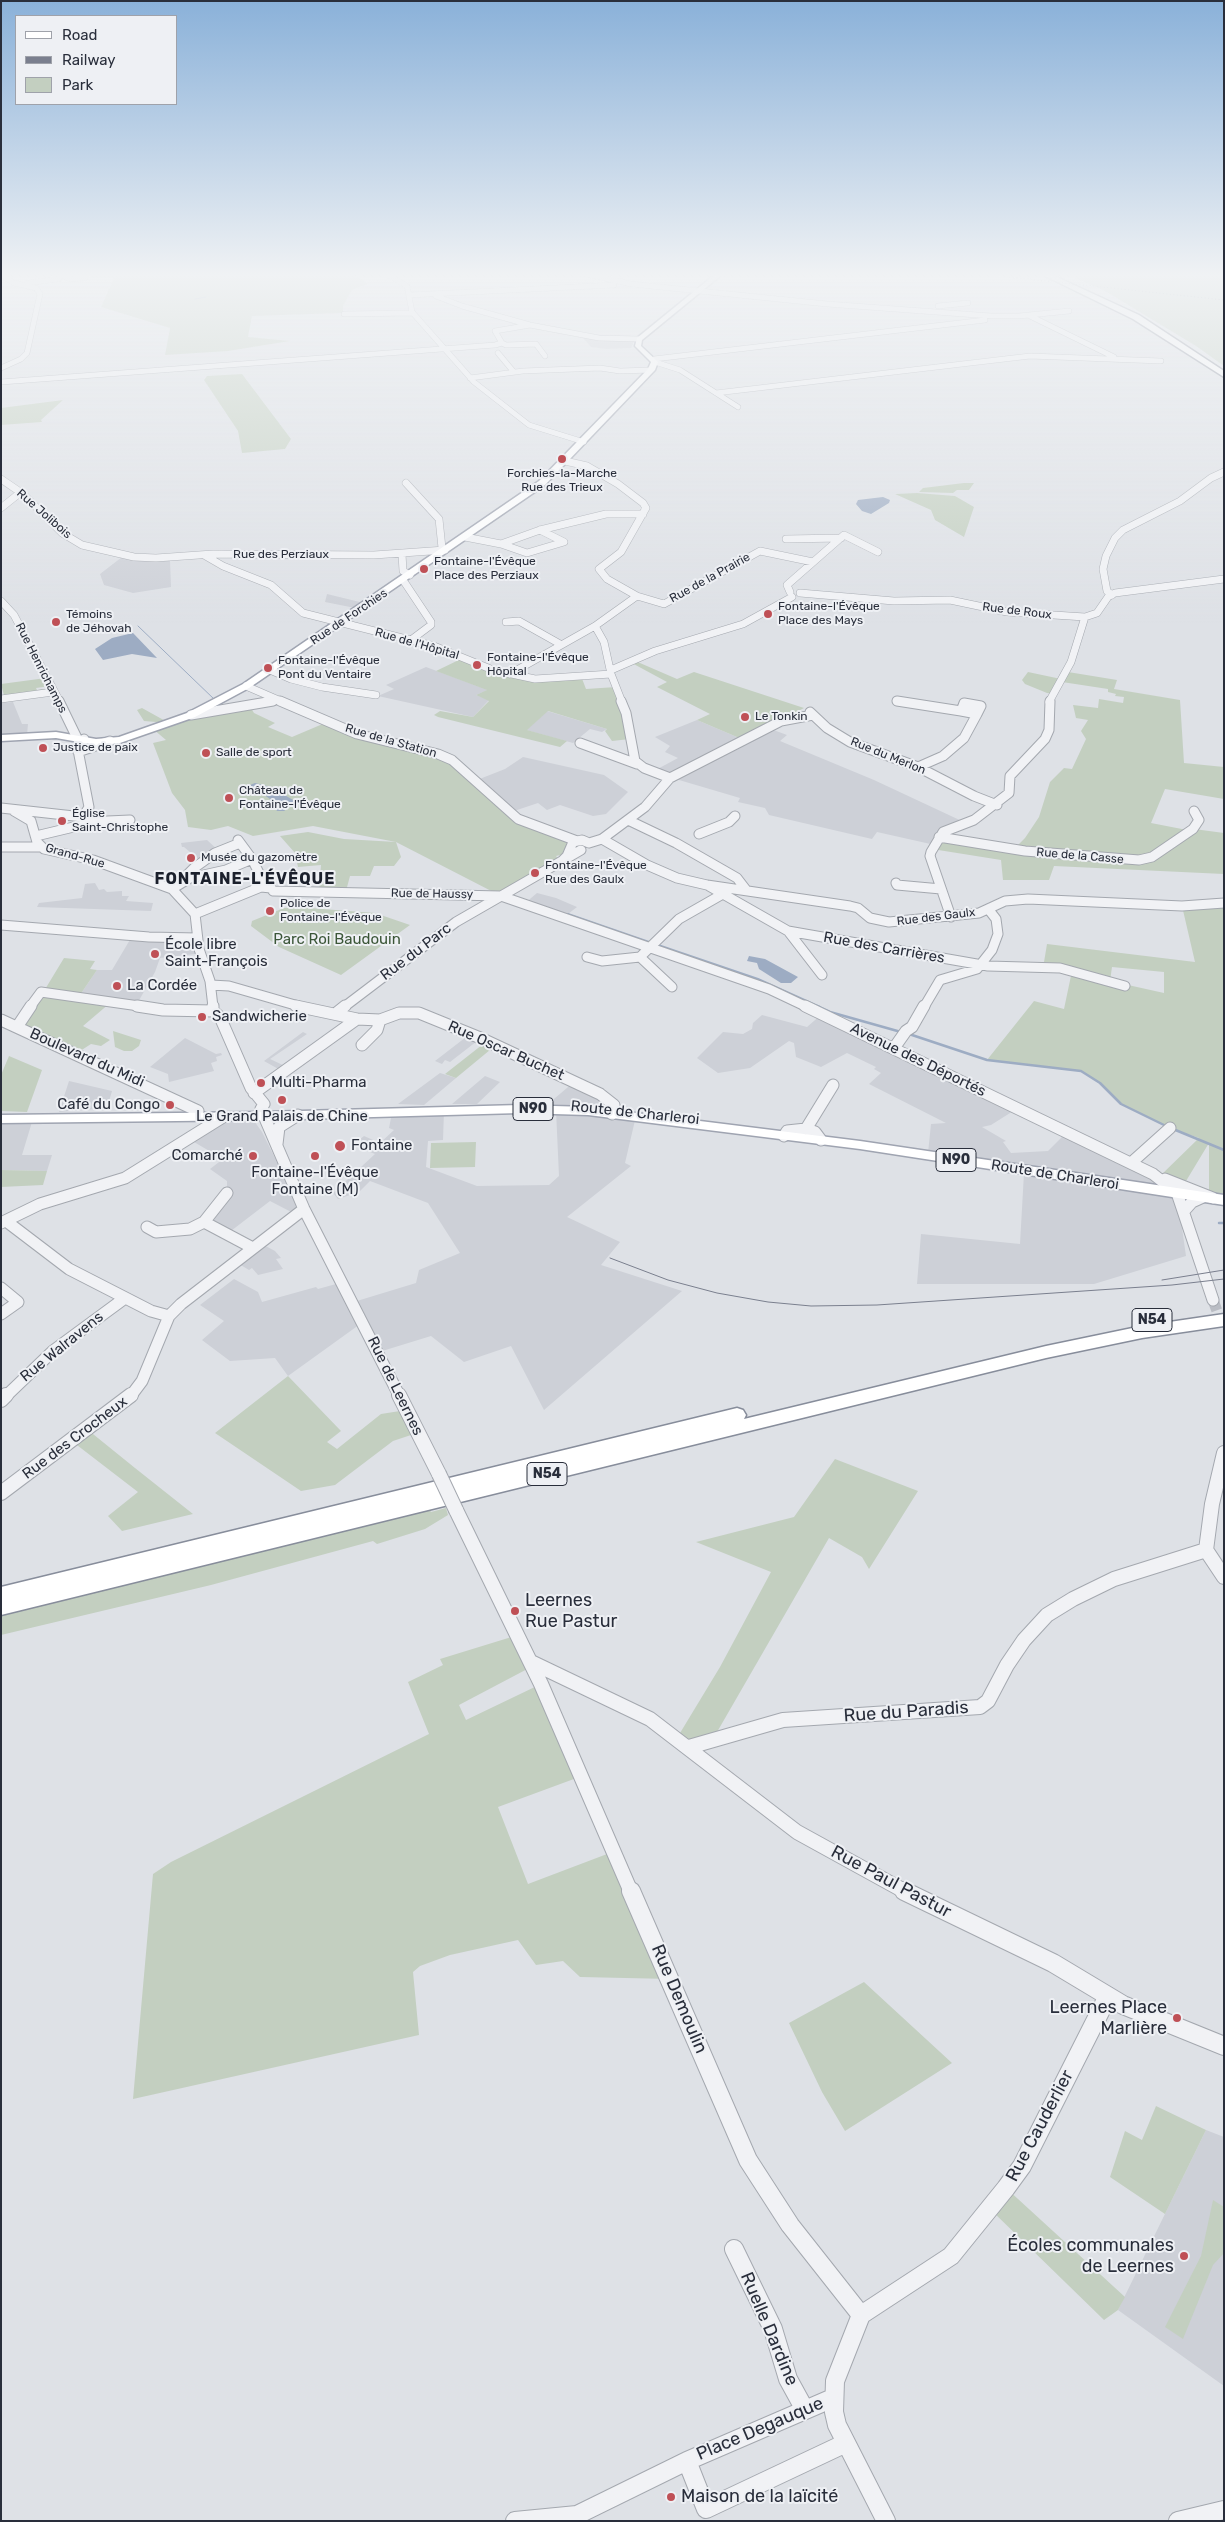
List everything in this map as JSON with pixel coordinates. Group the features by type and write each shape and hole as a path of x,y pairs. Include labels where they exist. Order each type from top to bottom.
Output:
{"highway":[{"name":"N54","path":"1,1595 1037,1342 1218,1305"},
{"name":"N54","path":"1,1607 1046,1352 1142,1332 1224,1320"}],"main road":[{"name":"Rue de Forchies","path":"113,741 191,715 246,686 340,623 542,483 584,442 633,390"},
{"path":"1,738 56,735 113,741"},
{"name":"Route de Charleroi","path":"263,1113 511,1103 613,1111 1214,1198"},
{"name":"Route de Charleroi","path":"263,1113 298,1115 520,1109 613,1111"},
{"name":"N90","path":"1,1115 198,1110 263,1113"},
{"name":"N90","path":"1,1119 223,1117 263,1113"}],"street":[{"path":"485,390 529,425 584,442"},
{"path":"711,390 738,407"},
{"path":"716,393 744,390"},
{"path":"501,544 540,530 613,513 643,514 646,508 634,497 587,466 565,461"},
{"path":"1112,595 1107,591 1103,569 1106,556 1115,538 1124,530 1180,501 1211,478 1224,472"},
{"name":"Rue Jolibois","path":"1,479 21,492 62,533 82,545 117,553"},
{"path":"406,484 439,519 442,548 446,550"},
{"path":"1,508 21,492"},
{"name":"Rue de la Prairie","path":"643,514 621,552 599,569 607,579 637,596 664,604 760,551 813,562"},
{"path":"571,532 576,522"},
{"path":"465,537 501,544 527,553 565,540 540,530"},
{"path":"786,539 842,538 844,536 878,552"},
{"path":"611,672 654,651 743,624 791,594 787,585 842,538"},
{"name":"Rue des Perziaux","path":"117,553 141,558 204,555 402,554 446,550"},
{"path":"402,554 403,571 431,622 431,625 412,640"},
{"name":"Rue de l'Hôpital","path":"204,555 223,566 271,585 303,613 412,640 510,674 535,680 611,672"},
{"path":"951,917 930,856 932,849 938,838 947,829 974,820 997,805 1008,795 1010,776 1041,744 1047,734 1049,702 1071,662 1085,617 1096,613 1112,595 1131,590 1224,579"},
{"name":"Rue de Roux","path":"791,594 799,596 800,593 894,601 950,600 1007,612 1085,617"},
{"path":"510,674 594,626 637,596"},
{"name":"Rue Henrichamps","path":"1,601 14,615 53,692 81,738"},
{"path":"506,622 519,621 560,644"},
{"path":"594,626 604,642 611,672 626,713 636,764"},
{"path":"270,670 291,679 322,687 376,695"},
{"name":"Rue de la Station","path":"246,686 357,734 438,754 452,760 518,819 577,846"},
{"path":"1,700 53,692"},
{"path":"191,715 212,713 276,700"},
{"path":"897,701 977,714 961,742 943,756 918,767"},
{"name":"Rue du Merlon","path":"670,778 781,722 812,713 827,728 850,742 918,767 997,805"},
{"path":"36,836 82,825 89,807 78,752 81,738"},
{"path":"78,752 113,741"},
{"path":"580,743 670,778 645,807 602,839"},
{"path":"984,800 1008,788"},
{"path":"1,808 84,820 130,820"},
{"name":"Grand-Rue","path":"14,811 31,821 40,847 54,852 93,860 172,890 195,914"},
{"name":"Rue de la Casse","path":"938,838 1025,852 1143,860 1152,857 1192,828 1199,820 1194,811"},
{"path":"676,843 729,822 735,816"},
{"path":"628,820 676,843 738,878 747,891"},
{"name":"Rue du Parc","path":"335,1014 456,922 561,862 577,846 589,847 589,843 602,839"},
{"name":"Rue des Gaulx","path":"602,839 661,871 707,885 850,906 858,908 870,918 889,922 951,917 989,910 1005,901 1028,899 1182,906 1224,903"},
{"path":"190,878 188,874 194,868 216,853 239,842 252,859 269,889"},
{"path":"1,847 40,847"},
{"path":"172,890 190,878 226,870 252,859"},
{"path":"896,883 941,889"},
{"path":"707,885 788,931 822,975"},
{"name":"Rue de Haussy","path":"195,914 255,891 257,895 263,896 269,889 501,896"},
{"path":"480,895 486,899 486,904"},
{"path":"587,957 602,962 640,958 679,919 695,908 722,895"},
{"name":"Avenue des Déportés","path":"501,896 650,946 769,989 1153,1174 1172,1191"},
{"path":"894,1048 905,1032 912,1027 940,980 977,969 992,950 998,938 996,920 989,910"},
{"path":"195,914 200,952 208,971 211,985 213,1010 219,1016 254,1093 357,1019"},
{"path":"1,925 159,937 198,938"},
{"name":"Rue des Carrières","path":"788,931 1006,968 1043,966 1060,968 1125,986"},
{"path":"640,958 672,987"},
{"path":"211,985 229,986 281,1003 357,1019 380,1020 377,1030 362,1045"},
{"path":"17,1027 41,992 163,1010 213,1010"},
{"name":"Rue Oscar Buchet","path":"380,1020 399,1012 412,1012 478,1037 600,1094 610,1100 613,1111"},
{"name":"Boulevard du Midi","path":"1,1020 198,1110"},
{"path":"806,1129 833,1085"},
{"name":"Rue de Leernes","path":"254,1093 256,1107 263,1113 304,1209 439,1474 531,1662"},
{"path":"277,1146 279,1127 298,1115"},
{"path":"169,1316 151,1311 69,1269 3,1222 40,1204 125,1178 223,1117"},
{"path":"1131,1163 1170,1128"},
{"path":"784,1136 787,1131 806,1129 816,1132 821,1140"},
{"path":"1145,1189 1154,1181 1153,1174 1214,1198"},
{"path":"1172,1191 1184,1211 1218,1305"},
{"path":"147,1226 156,1232 190,1229 204,1222 227,1193"},
{"path":"1184,1211 1192,1202 1214,1198"},
{"name":"Rue des Crocheux","path":"1,1493 128,1399 142,1381 169,1316 304,1209"},
{"path":"204,1222 253,1248"},
{"path":"1,1288 18,1302 1,1314"},
{"name":"Rue Walravens","path":"1,1400 53,1351 124,1298"},
{"path":"1224,1453 1212,1504 1206,1550 1224,1577"},
{"name":"Rue du Paradis","path":"689,1747 783,1720 980,1707 988,1701 1007,1665 1024,1640 1047,1615 1073,1598 1114,1579 1206,1550"},
{"path":"531,1662 650,1719 689,1747"},
{"name":"Rue Demoulin","path":"531,1662 748,2160 790,2226 861,2315"},
{"name":"Rue Paul Pastur","path":"689,1747 719,1774 797,1832 926,1903 1053,1963 1133,2010 1224,2046"},
{"name":"Rue Cauderlier","path":"861,2315 951,2256 1006,2188 1022,2166 1108,1996"},
{"name":"Ruelle Dardine","path":"734,2249 773,2329 788,2379 805,2410"},
{"name":"Place Degauque","path":"861,2315 835,2381 833,2398 837,2425 875,2496 886,2521"},
{"name":"Place Degauque","path":"578,2518 687,2461 833,2398"},
{"name":"Place Degauque","path":"687,2461 706,2509 846,2443"},
{"path":"1178,2521 1224,2510"},
{"path":"516,2521 578,2518"}],"shaded area":[{"path":"122,557 170,559 171,587 133,593 104,585 100,574"},
{"path":"327,594 368,604 360,609 325,602"},
{"path":"426,667 488,690 476,695 489,700 473,717 378,696 394,689 386,685"},
{"path":"13,702 22,724 28,724 27,735 1,736 1,703"},
{"path":"547,711 607,729 602,732 590,729 573,743 526,730"},
{"path":"697,720 744,740 768,728 787,735 780,741 874,780 966,823 953,827 935,845 877,832 872,839 769,815 765,808 738,802 740,798 652,772 678,758 665,752 670,746 655,737"},
{"path":"523,757 604,775 628,792 606,814 593,816 560,805 547,810 538,803 511,812 477,780 505,769"},
{"path":"207,840 219,851 205,860 197,858 182,847 181,843"},
{"path":"95,883 99,890 104,889 107,892 122,891 122,896 129,896 126,901 153,903 151,911 37,907 39,903 82,898 85,884"},
{"path":"537,893 556,898 577,907 564,917 524,904"},
{"path":"131,938 194,940 195,954 160,958 155,972 137,1004 80,995 97,970 112,970"},
{"path":"822,1014 1018,1108 991,1125 982,1127 1006,1141 1003,1142 1011,1153 1048,1151 1067,1132 1177,1193 1186,1256 1094,1284 917,1284 921,1234 1020,1244 1024,1173 928,1153 931,1124 946,1123 869,1084 881,1073 874,1069 876,1067 847,1053 821,1067 796,1057 794,1043 789,1041 750,1068 718,1073 697,1058 723,1032 743,1034 752,1029 753,1023 762,1015 807,1027"},
{"path":"303,1032 307,1034 270,1059 287,1067 282,1071 264,1061"},
{"path":"470,1034 481,1038 450,1062 445,1060 442,1064 435,1061"},
{"path":"185,1038 216,1054 221,1053 222,1055 216,1057 217,1061 211,1063 214,1071 169,1082 168,1074 150,1067"},
{"path":"440,1073 456,1078 424,1105 398,1104"},
{"path":"485,1076 500,1082 477,1104 452,1104"},
{"path":"69,1081 112,1091 107,1108 59,1112"},
{"path":"574,1082 614,1108 548,1104"},
{"path":"556,1110 636,1116 625,1163 631,1166 567,1217 620,1242 601,1265 682,1291 544,1410 511,1346 464,1362 431,1336 379,1352 363,1322 288,1376 275,1358 230,1361 202,1340 224,1321 200,1305 234,1279 258,1292 262,1302 316,1287 318,1289 336,1284 347,1304 416,1283 419,1270 460,1253 428,1203 370,1181 359,1192 338,1199 333,1193 375,1154 353,1145 364,1136 380,1143 394,1130 389,1128 392,1113 444,1111 443,1140 428,1141 426,1167 477,1186 549,1185 559,1176"},
{"path":"252,1118 262,1132 300,1208 297,1215 270,1201 227,1234 204,1222 227,1193 227,1181 210,1169 223,1159 194,1142 226,1119"},
{"path":"1,1122 32,1122 22,1155 52,1155 47,1171 1,1170"},
{"path":"260,1243 275,1251 281,1258 276,1259 283,1269 258,1275 252,1268 249,1270 239,1264"},
{"name":"Écoles communales de Leernes","path":"1206,2130 1224,2137 1224,2386 1118,2310"}],"green space":[{"path":"210,390 254,390 291,439 285,449 242,453 238,431"},
{"path":"63,400 41,420 42,422 1,425 1,408"},
{"path":"974,483 969,490 957,490 953,493 919,492 923,488"},
{"path":"917,493 955,496 974,507 964,537 935,520 931,510 895,494"},
{"path":"465,657 493,670 535,679 581,676 586,689 616,687 630,739 612,741 605,731 607,729 548,711 527,730 567,741 560,747 434,715 440,711 473,717 489,701 476,695 487,690 436,671"},
{"path":"633,660 677,679 694,672 804,708 744,740 697,720 710,714 657,687 667,682 630,662"},
{"path":"1028,672 1061,679 1053,694 1047,693 1025,684 1022,680"},
{"path":"1068,672 1117,680 1114,689 1180,700 1184,763 1224,767 1224,799 1165,789 1151,823 1187,830 1141,861 1194,829 1224,833 1224,874 1054,866 1049,880 1003,880 1001,860 932,849 939,837 1014,849 1025,838 1039,817 1050,782 1064,768 1072,769 1086,739 1081,731 1088,720 1076,718 1073,705 1098,708 1099,699 1123,703 1124,697 1115,696 1116,694 1108,692 1108,689 1062,682"},
{"path":"46,678 50,686 36,688 37,690 52,688 53,692 5,699 1,684"},
{"path":"249,705 254,713 275,723 268,727 292,737 325,723 448,761 510,812 573,840 565,854 556,856 561,862 501,896 396,842 313,826 253,836 228,826 211,830 188,827 185,810 172,793 153,743 166,740 153,729 168,723 144,721 137,710 142,708 169,723"},
{"path":"308,832 344,839 396,842 401,857 394,866 374,866 370,876 350,876 346,891 319,890 321,865 298,867 295,853 280,836"},
{"path":"1224,903 1224,1194 1209,1192 1209,1143 1183,1186 1159,1177 1199,1138 1170,1128 1121,1104 1100,1083 1081,1071 987,1060 1034,1001 1064,1009 1072,971 1067,965 1044,962 1047,944 1195,962 1182,906","holes":["1112,967 1164,972 1164,993 1110,981"]},
{"name":"Parc Roi Baudouin","path":"296,907 375,913 410,925 341,975 279,947 251,926 252,921 284,908"},
{"path":"64,958 95,961 90,969 97,970 80,995 44,991"},
{"path":"42,993 110,1003 83,1026 110,1040 101,1046 91,1044 77,1053 19,1026"},
{"path":"113,1031 141,1040 139,1046 132,1051 124,1051 115,1047"},
{"path":"487,1041 496,1045 456,1078 445,1074"},
{"path":"9,1056 42,1070 27,1112 1,1111 1,1075"},
{"path":"476,1142 475,1167 430,1168 431,1143"},
{"path":"1,1170 47,1171 43,1185 1,1187"},
{"path":"288,1376 341,1431 327,1442 337,1449 381,1414 400,1411 411,1435 393,1441 335,1485 301,1491 215,1433"},
{"path":"88,1430 193,1514 122,1531 108,1516 138,1492 73,1442"},
{"path":"835,1459 918,1491 869,1569 862,1557 829,1538 713,1739 689,1747 677,1738 720,1667 771,1572 696,1542 794,1517"},
{"path":"446,1508 448,1515 425,1529 377,1544 373,1541 211,1585 1,1635 1,1616 430,1510 431,1512"},
{"path":"518,1635 533,1666 459,1705 466,1720 541,1684 582,1776 498,1807 528,1884 615,1851 671,1979 580,1977 563,1961 536,1965 518,1940 450,1955 420,1966 413,1972 419,2035 133,2099 153,1874 171,1862 429,1734 408,1682 443,1665 440,1659"},
{"path":"864,1982 952,2063 845,2131 822,2092 789,2023"},
{"path":"1156,2106 1206,2130 1165,2214 1110,2177 1125,2131 1142,2140"},
{"path":"1006,2188 1125,2297 1118,2310 1104,2320 990,2209"},
{"path":"1213,2200 1224,2207 1224,2253 1213,2265 1183,2339 1165,2327 1201,2256"}],"water":[{"path":"883,497 890,500 889,503 871,514 862,511 856,504 858,500"},
{"path":"133,633 157,658 132,654 103,660 95,649 112,638"},
{"path":"255,783 271,787 293,800 293,804 284,811 277,811 270,799 250,785"},
{"path":"749,956 765,959 798,977 791,983 781,983 759,969 757,963 747,961"}],"waterway":[{"path":"138,626 215,700"},
{"path":"568,914 649,942"},
{"path":"658,945 758,979 820,1007"},
{"path":"817,1006 830,1012 901,1032"},
{"path":"909,1034 987,1060 1081,1071 1100,1083 1121,1104 1166,1126"},
{"path":"1173,1129 1224,1150"},
{"path":"1219,1223 1224,1223"}],"tunnel":[{"path":"1213,1300 1224,1330"}],"tram line":[{"path":"610,1258 668,1280 717,1293 768,1302 811,1306 877,1305 1172,1285 1224,1279"},
{"path":"1162,1280 1224,1270"}],"place":[{"name":"Forchies-la-Marche Rue des Trieux","path":"562,459"},
{"name":"Fontaine-l'Évêque Place des Perziaux","path":"424,569"},
{"name":"Fontaine-l'Évêque Place des Mays","path":"768,614"},
{"name":"Témoins de Jéhovah","path":"56,622"},
{"name":"Fontaine-l'Évêque Hôpital","path":"477,665"},
{"name":"Fontaine-l'Évêque Pont du Ventaire","path":"268,668"},
{"name":"Le Tonkin","path":"745,717"},
{"name":"Justice de paix","path":"43,748"},
{"name":"Salle de sport","path":"206,753"},
{"name":"Château de Fontaine-l'Évêque","path":"229,798"},
{"name":"Église Saint-Christophe","path":"62,821"},
{"name":"Musée du gazomètre","path":"191,858"},
{"name":"Fontaine-l'Évêque Rue des Gaulx","path":"535,873"},
{"name":"Police de Fontaine-l'Évêque","path":"270,911"},
{"name":"École libre Saint-François","path":"155,954"},
{"name":"La Cordée","path":"117,986"},
{"name":"Sandwicherie","path":"202,1017"},
{"name":"Multi-Pharma","path":"261,1083"},
{"name":"Le Grand Palais de Chine","path":"282,1100"},
{"name":"Café du Congo","path":"170,1105"},
{"name":"Fontaine","path":"340,1146"},
{"name":"Comarché","path":"253,1156"},
{"name":"Fontaine-l'Évêque Fontaine (M)","path":"315,1156"},
{"name":"Leernes Rue Pastur","path":"515,1611"},
{"name":"Leernes Place Marlière","path":"1177,2018"},
{"name":"Écoles communales de Leernes","path":"1184,2256"},
{"name":"Maison de la laïcité","path":"671,2497"}],"district":[{"name":"FONTAINE-L'ÉVÊQUE","path":"245,879"}]}
